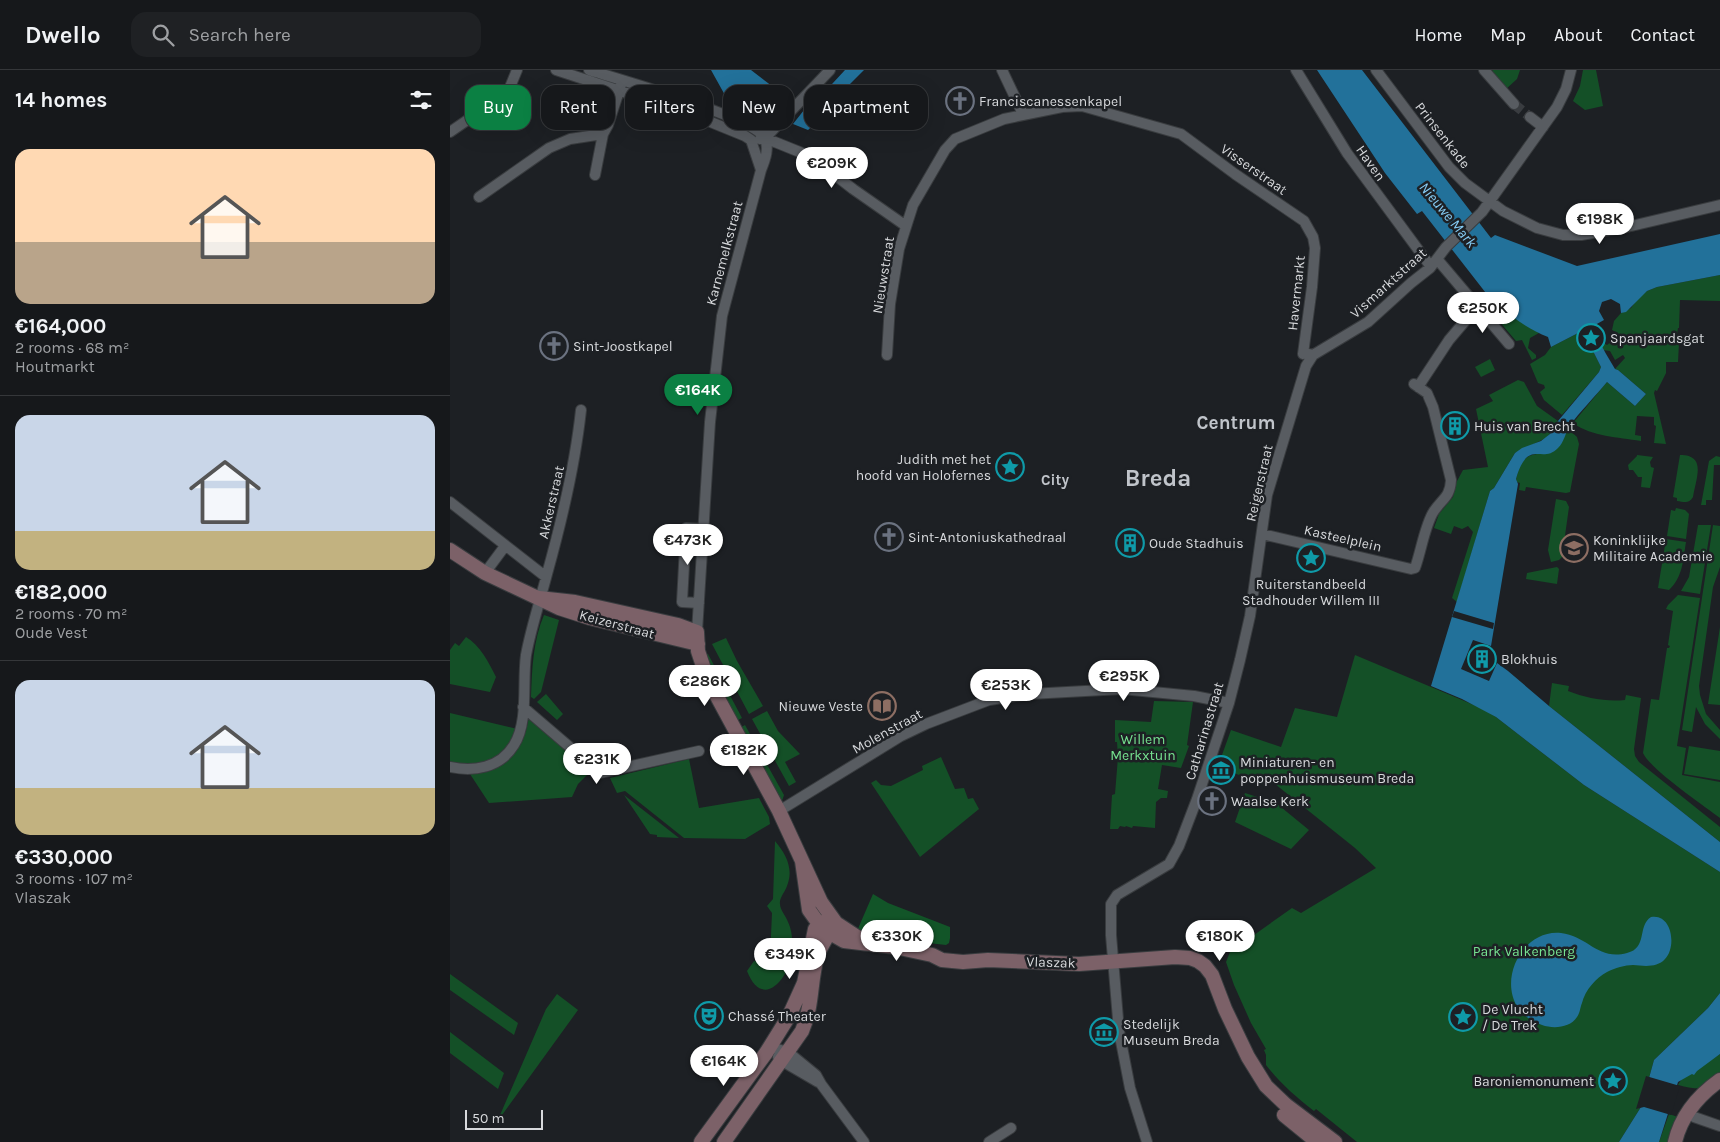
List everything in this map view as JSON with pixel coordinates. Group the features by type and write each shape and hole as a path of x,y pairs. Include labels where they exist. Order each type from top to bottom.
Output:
{"street":[{"path":"450,132 508,92 517,70"},
{"path":"556,70 707,108 758,130 764,138"},
{"path":"590,70 620,85 743,135 751,140 758,157"},
{"path":"758,157 764,138 830,70"},
{"path":"1002,70 1023,114"},
{"name":"Haven","path":"1296,70 1355,164 1434,263 1477,307 1509,344"},
{"name":"Prinsenkade","path":"1376,70 1449,166 1469,187 1514,217 1537,228 1554,234 1572,236 1627,227 1720,205"},
{"path":"1484,70 1514,104"},
{"path":"1490,202 1562,98 1571,70"},
{"path":"595,175 603,134 608,125 620,85"},
{"name":"Nieuwstraat","path":"887,355 893,280 906,226 913,205 945,150 955,139 1004,119 1023,114 1062,107 1082,106 1173,132"},
{"path":"1530,117 1543,127"},
{"name":"Visserstraat","path":"1173,132 1181,134 1235,174 1299,216 1313,235"},
{"path":"479,197 549,148 570,139 603,134"},
{"path":"751,140 764,138 812,157 906,226"},
{"name":"Karnemelkstraat","path":"697,638 710,422 724,305 760,170 767,152 764,138"},
{"name":"Karnemelkstraat","path":"758,157 760,170"},
{"name":"Vismarktstraat","path":"1304,354 1368,322 1434,263 1446,247 1490,202"},
{"name":"Havermarkt","path":"1304,354 1315,248 1313,235"},
{"name":"Kasteelplein","path":"1262,534 1411,569 1416,566 1432,515 1448,495 1451,488 1451,480 1433,407 1427,393 1416,386 1449,340 1477,307"},
{"name":"Reigerstraat","path":"1262,534 1266,501 1306,366 1304,354"},
{"name":"Akkerstraat","path":"450,767 465,770 479,769 502,759 515,744 522,721 526,656 539,598 574,492 576,449 581,410"},
{"path":"450,502 546,577"},
{"path":"699,603 682,602 684,555 686,528 703,529"},
{"name":"Catharinastraat","path":"1113,962 1110,913 1112,901 1117,895 1164,868 1175,854 1197,799 1229,703 1250,616 1262,534"},
{"path":"485,573 505,546"},
{"name":"Keizerstraat","path":"450,550 485,573 559,608 590,618 697,638"},
{"path":"697,638 700,658 707,678 779,811 802,861 809,910 826,921 813,936 807,974 798,998 770,1047 701,1142"},
{"name":"Molenstraat","path":"779,811 901,736 989,700 1030,694 1122,689 1169,693 1229,703"},
{"path":"523,707 600,773 699,750"},
{"name":"Vlaszak","path":"826,921 830,933 844,941 932,954 943,952 969,954 988,960 1079,964 1159,957 1190,958 1198,961 1212,975 1248,1057 1266,1086 1286,1105 1335,1142"},
{"name":"Vlaszak","path":"826,921 866,943"},
{"path":"724,1142 802,1031 807,1018 817,957 830,933"},
{"path":"1181,958 1202,975 1226,1031 1253,1083 1273,1105 1316,1142"},
{"path":"1113,962 1117,1019 1123,1056 1130,1088 1147,1142"},
{"path":"770,1047 785,1056 821,1084 864,1142"},
{"path":"1680,1142 1703,1094 1720,1080"},
{"path":"1675,1142 1682,1121 1720,1089"},
{"path":"1696,1110 1720,1126"},
{"path":"988,1142 1011,1128"}],"green space":[{"path":"1493,70 1520,70 1517,79 1505,90 1491,72"},
{"path":"1583,70 1596,70 1603,106 1585,110 1573,101 1580,86"},
{"path":"1720,275 1720,301 1680,300 1679,328 1677,334 1675,334 1674,343 1679,343 1678,362 1666,362 1666,373 1657,391 1655,390 1654,393 1666,444 1654,443 1656,426 1654,425 1654,417 1637,416 1635,435 1641,436 1641,441 1597,434 1573,423 1607,382 1635,406 1646,394 1615,369 1625,358 1623,355 1615,360 1610,351 1603,350 1599,341 1607,345 1616,338 1618,333 1612,330 1614,321 1621,313 1631,308 1638,298 1647,291 1657,287"},
{"path":"1500,307 1539,333 1530,338 1528,348 1536,355 1536,358 1532,360 1522,340 1516,341 1493,314"},
{"path":"1580,332 1591,347 1601,367 1599,372 1562,415 1544,400 1540,392 1545,388 1544,385 1538,383 1530,364 1545,355 1551,347"},
{"path":"1490,359 1495,370 1481,377 1475,367"},
{"path":"1518,380 1524,382 1537,406 1558,421 1546,438 1515,453 1494,488 1490,491 1457,602 1452,598 1473,532 1468,526 1462,529 1454,526 1451,534 1434,528 1439,514 1453,497 1456,483 1463,470 1488,467 1476,409 1493,401 1489,395"},
{"path":"1568,429 1577,437 1579,444 1570,492 1526,487 1525,491 1519,490 1520,483 1516,479 1525,459 1532,455 1547,453 1555,449"},
{"path":"1637,455 1653,457 1650,462 1651,467 1654,468 1650,488 1641,487 1642,477 1638,477 1633,470 1629,470 1628,465"},
{"path":"1680,455 1694,459 1698,469 1693,497 1690,501 1686,502 1677,501 1677,498 1673,497"},
{"path":"1716,456 1720,457 1720,465 1714,465 1712,500 1706,500 1706,505 1701,505 1709,461"},
{"path":"1556,499 1566,501 1569,507 1562,557 1551,562 1548,550"},
{"path":"1676,508 1685,510 1689,514 1686,539 1667,536 1671,510 1675,511"},
{"path":"1698,525 1711,525 1700,594 1681,591 1689,577"},
{"path":"1713,525 1720,526 1720,567 1713,587 1699,686 1706,714 1720,730 1720,739 1705,724 1696,707 1692,732 1682,730"},
{"path":"1666,539 1686,542 1680,574 1669,590 1658,588"},
{"path":"1557,567 1559,569 1557,584 1526,579 1527,573"},
{"path":"1678,595 1700,598 1677,746 1686,748 1682,775 1720,782 1720,818 1666,778 1643,753 1651,699 1659,700 1667,648 1670,646 1668,645 1673,611 1666,609"},
{"path":"544,615 559,620 541,692 534,699 531,697 534,655 537,635"},
{"path":"1720,627 1720,705 1708,704"},
{"path":"466,637 480,649 496,677 490,692 450,684 450,650 455,643 459,646"},
{"path":"726,638 763,706 749,714 712,644"},
{"path":"708,654 742,718 736,721 713,679 705,655"},
{"name":"Park Valkenberg","path":"1355,655 1481,708 1496,717 1584,785 1720,872 1720,993 1708,1008 1654,1060 1641,1107 1619,1142 1357,1142 1316,1109 1314,1111 1301,1100 1266,1065 1264,1050 1266,1049 1251,1023 1226,962 1230,952 1292,908 1301,913 1376,868 1355,848 1275,784 1271,782 1267,787 1218,766 1231,730 1281,747 1295,708 1337,717"},
{"path":"1552,683 1569,686 1568,691 1596,699 1625,700 1626,695 1641,698 1634,749 1635,756 1639,762 1720,827 1720,842 1549,706"},
{"path":"546,694 563,714 557,720 537,702"},
{"name":"Willem Merkxtuin","path":"1154,701 1193,702 1187,745 1189,746 1181,768 1162,765 1158,789 1168,791 1167,798 1161,798 1156,802 1155,828 1120,826 1118,829 1110,829 1112,795 1115,794 1118,757 1117,742 1115,742 1115,720 1151,722"},
{"path":"767,711 778,731 800,754 785,762 796,782 789,786 752,719"},
{"path":"450,713 526,731 529,717 589,773 578,784 572,797 489,803 470,774 450,770"},
{"path":"745,725 784,795 782,801 776,794 740,728"},
{"path":"1689,746 1720,751 1720,780 1684,774"},
{"path":"941,757 955,789 964,788 968,799 973,798 979,809 920,857 871,783 876,780 881,785 891,786 923,770 922,766"},
{"path":"689,759 699,808 759,798 769,817 770,824 745,839 684,838 625,791 617,793 610,778"},
{"path":"1245,793 1276,803 1309,830 1291,849 1235,822"},
{"path":"624,795 679,838 657,837 657,835 650,834"},
{"path":"775,841 788,862 790,874 780,904 792,936 792,948 786,972 774,987 767,990 753,983 747,971 754,961 765,962 770,958 772,913 767,906 773,899"},
{"path":"873,894 888,903 950,927 949,943 946,945 884,938 857,931"},
{"path":"450,974 518,1023 514,1035 450,990"},
{"path":"557,994 578,1010 497,1122 546,1009"},
{"path":"450,1032 504,1073 498,1089 450,1053"},
{"path":"1720,1054 1720,1073 1704,1086 1692,1088 1678,1085 1681,1080"},
{"path":"1669,1114 1678,1117 1669,1142 1659,1142"}],"water":[{"path":"711,70 751,70 771,85 723,85 723,92"},
{"path":"845,70 864,70 849,85 831,85"},
{"name":"Nieuwe Mark","path":"1317,70 1362,70 1491,238 1495,235 1577,266 1720,234 1720,275 1657,287 1647,291 1626,312 1621,313 1620,304 1611,299 1602,302 1599,311 1604,320 1595,325 1600,342 1615,369 1646,394 1635,406 1607,382 1573,421 1558,448 1546,454 1530,455 1525,459 1516,479 1518,484 1491,646 1473,640 1461,669 1489,681 1497,663 1508,671 1549,706 1720,842 1720,872 1584,785 1496,717 1462,699 1431,686 1490,491 1494,488 1515,453 1522,448 1541,441 1550,434 1558,421 1599,372 1601,367 1591,347 1580,332 1551,347 1548,337 1522,323 1498,304 1496,306 1422,211 1417,214 1385,173"},
{"path":"804,110 804,128 794,123"},
{"path":"1651,917 1658,917 1664,920 1670,932 1671,947 1669,954 1662,962 1650,966 1623,966 1607,972 1588,989 1577,1017 1566,1025 1551,1027 1542,1025 1528,1018 1518,1008 1513,996 1511,983 1513,970 1518,957 1536,939 1548,934 1561,933 1579,939 1600,951 1617,955 1627,953 1638,947 1644,926"},
{"path":"1720,993 1720,1054 1694,1075 1692,1074 1678,1082 1659,1142 1619,1142 1641,1107 1654,1060 1708,1008"}],"pier":[{"path":"1454,611 1494,623 1493,629 1452,617"},
{"path":"1646,1076 1680,1086 1671,1115 1644,1107 1636,1109"}],"tunnel":[{"path":"1514,104 1530,117"}],"place":[{"name":"Franciscanessenkapel","path":"960,101"},
{"name":"Spanjaardsgat","path":"1591,338"},
{"name":"Sint-Joostkapel","path":"554,346"},
{"name":"Huis van Brecht","path":"1455,426"},
{"name":"Judith met het hoofd van Holofernes","path":"1010,467"},
{"name":"Sint-Antoniuskathedraal","path":"889,537"},
{"name":"Oude Stadhuis","path":"1130,543"},
{"name":"Koninklijke Militaire Academie","path":"1574,548"},
{"name":"Ruiterstandbeeld Stadhouder Willem III","path":"1311,558"},
{"name":"Blokhuis","path":"1482,659"},
{"name":"Nieuwe Veste","path":"882,706"},
{"name":"Miniaturen- en poppenhuismuseum Breda","path":"1221,770"},
{"name":"Waalse Kerk","path":"1212,801"},
{"name":"Chassé Theater","path":"709,1016"},
{"name":"De Vlucht / De Trek","path":"1463,1017"},
{"name":"Stedelijk Museum Breda","path":"1104,1032"},
{"name":"Baroniemonument","path":"1613,1081"}],"district":[{"name":"Centrum","path":"1236,422"},
{"name":"Breda","path":"1158,478"},
{"name":"City","path":"1055,480"}]}
